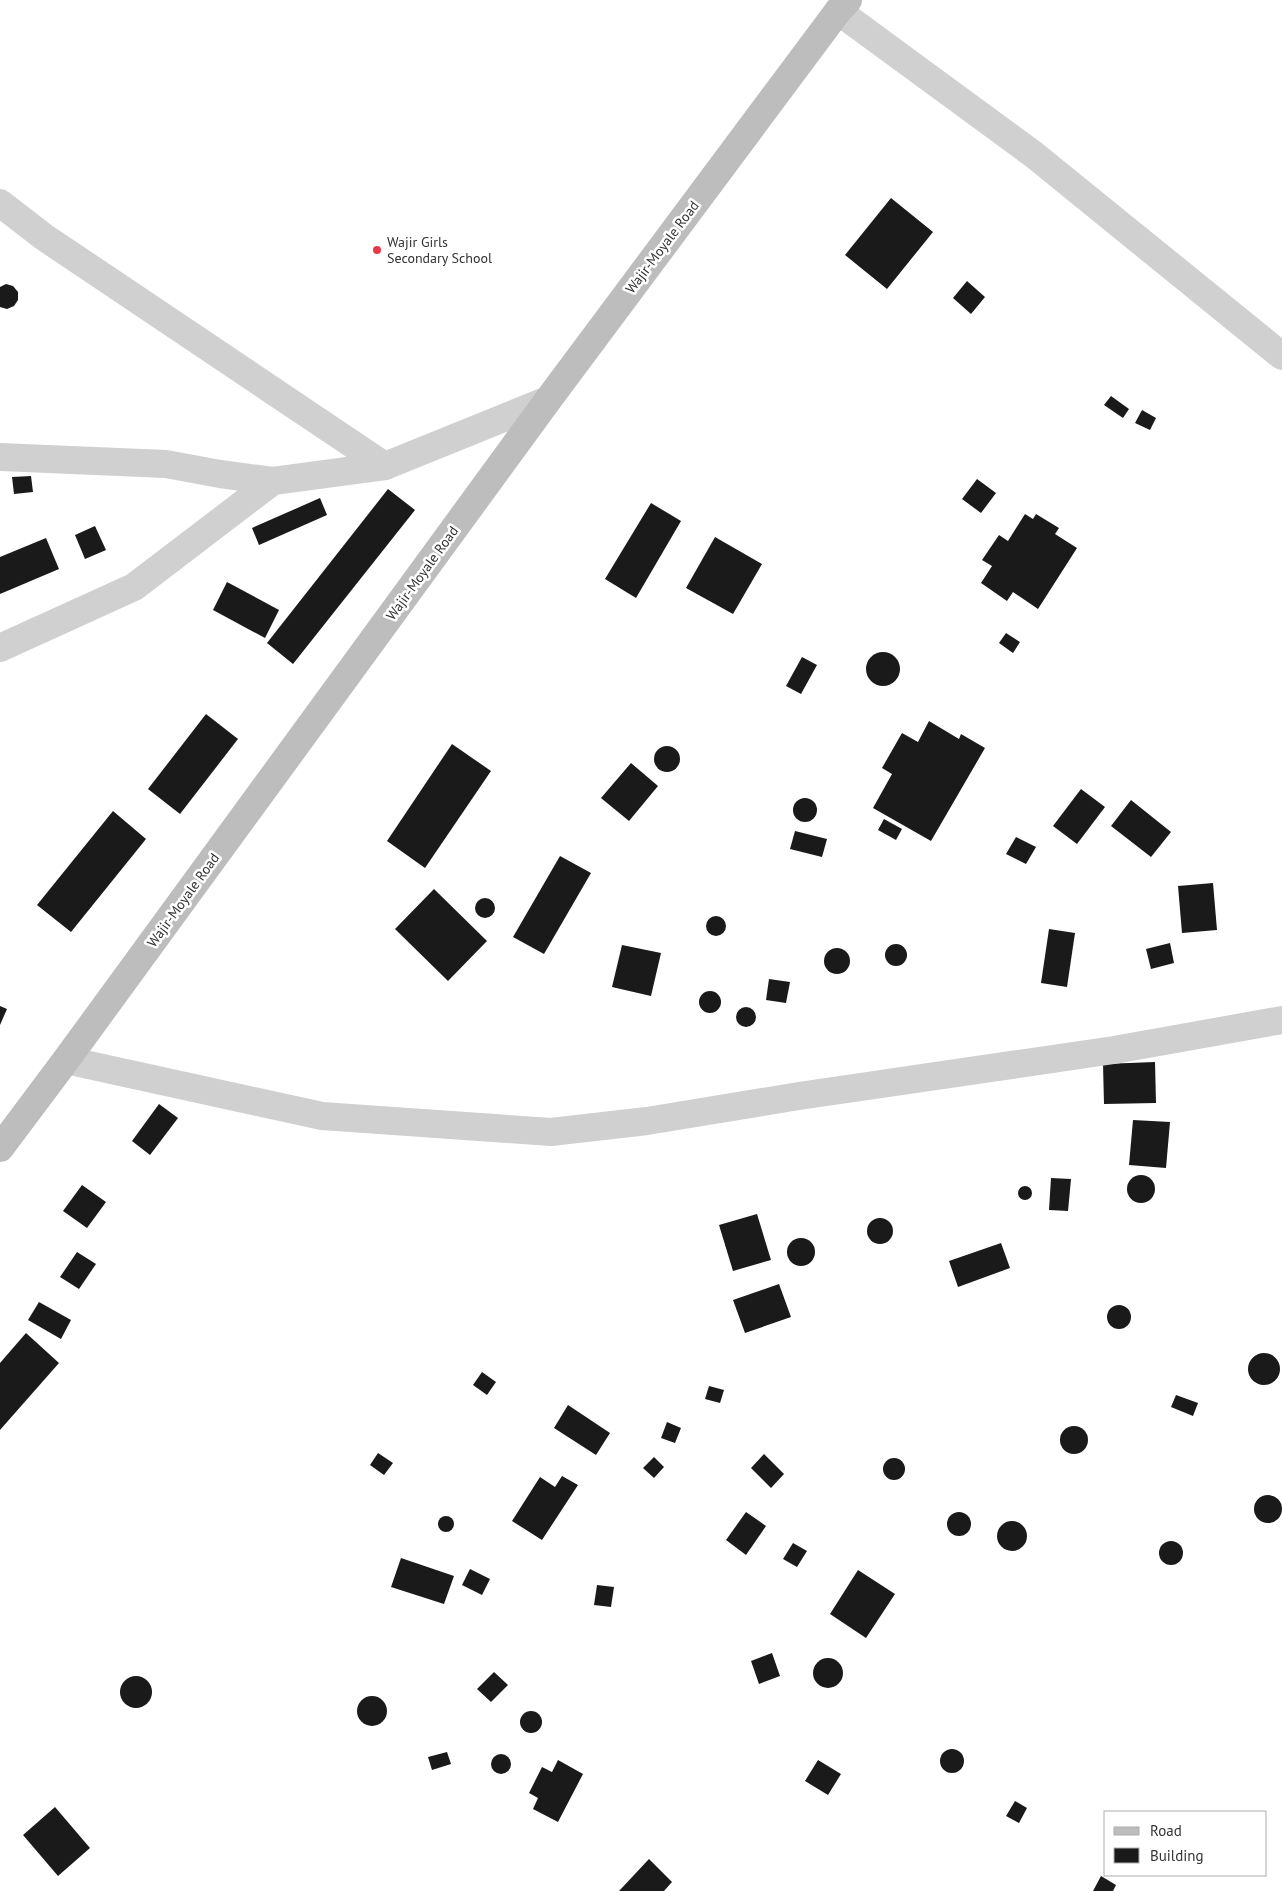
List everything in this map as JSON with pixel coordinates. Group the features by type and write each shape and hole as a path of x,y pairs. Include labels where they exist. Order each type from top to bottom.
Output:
{"main road":[{"name":"Wajir-Moyale Road","path":"0,1148 548,400 842,6"}],"street":[{"path":"842,6 1033,154 1282,356"},
{"path":"0,203 44,237 385,466"},
{"path":"0,457 166,464 273,482 385,466 548,400"},
{"path":"0,648 134,588 273,482"},
{"path":"66,1060 322,1116 551,1132 647,1121 799,1096 1114,1050 1282,1020"}],"building":[{"path":"891,198 933,232 887,289 845,255"},
{"path":"967,281 985,297 971,314 953,298"},
{"path":"6,284 13,286 18,292 18,300 14,306 7,309 0,307 0,287"},
{"path":"1111,396 1129,409 1123,418 1104,405"},
{"path":"1142,410 1156,418 1150,430 1135,423"},
{"path":"31,476 33,492 14,494 12,477"},
{"path":"977,479 996,493 981,513 962,499"},
{"path":"388,489 415,510 293,664 267,643"},
{"path":"320,498 327,515 259,545 252,528"},
{"path":"651,503 681,521 636,598 605,579"},
{"path":"1025,514 1033,519 1036,514 1059,528 1055,534 1077,548 1038,609 1013,592 1007,601 981,583 992,566 982,560 999,535 1008,541"},
{"path":"95,526 106,550 85,559 75,535"},
{"path":"715,537 762,564 733,614 686,588"},
{"path":"46,538 59,569 0,594 0,557"},
{"path":"227,582 279,610 265,638 213,610"},
{"path":"1006,633 1020,642 1013,653 999,643"},
{"path":"883,652 890,653 895,657 899,662 899,676 895,681 890,685 883,686 876,685 871,681 867,676 866,669 867,662 871,657 876,653"},
{"path":"802,657 817,665 801,694 786,686"},
{"path":"206,714 238,739 180,814 148,789"},
{"path":"929,721 959,739 961,734 985,748 931,841 873,808 892,774 882,768 902,733 918,742"},
{"path":"452,744 491,771 425,868 387,841"},
{"path":"667,746 676,750 680,759 676,768 667,772 658,768 654,759 658,750"},
{"path":"631,763 658,786 629,821 601,798"},
{"path":"1081,789 1105,807 1077,844 1053,826"},
{"path":"805,798 810,799 816,805 816,815 810,821 805,822 800,821 794,815 793,810 794,805 800,799"},
{"path":"1131,800 1171,832 1151,857 1111,826"},
{"path":"113,811 146,839 71,932 37,905"},
{"path":"884,819 902,829 896,840 878,830"},
{"path":"795,831 827,839 822,857 790,849"},
{"path":"1016,837 1036,847 1026,864 1006,854"},
{"path":"560,856 591,873 544,954 513,937"},
{"path":"1213,883 1217,930 1182,933 1178,886"},
{"path":"434,889 487,941 448,981 395,929"},
{"path":"485,898 492,901 495,908 492,915 485,918 478,915 475,908 478,901"},
{"path":"716,916 723,919 726,926 723,933 716,936 709,933 706,926 709,919"},
{"path":"1049,929 1075,933 1067,987 1041,983"},
{"path":"1170,943 1174,963 1151,969 1146,949"},
{"path":"896,944 904,947 907,955 904,963 896,966 888,963 885,955 888,947"},
{"path":"622,945 661,953 651,996 612,987"},
{"path":"837,948 846,952 850,961 846,970 837,974 828,970 824,961 828,952"},
{"path":"769,979 790,982 786,1003 766,1000"},
{"path":"710,991 718,994 721,1002 718,1010 710,1013 702,1010 699,1002 702,994"},
{"path":"0,1006 7,1009 0,1025"},
{"path":"742,1007 750,1007 756,1013 756,1021 750,1027 742,1027 736,1021 736,1013"},
{"path":"1155,1062 1156,1103 1104,1104 1103,1064"},
{"path":"159,1104 178,1118 150,1155 132,1141"},
{"path":"1133,1120 1170,1122 1166,1168 1129,1165"},
{"path":"1141,1175 1151,1179 1155,1189 1151,1199 1141,1203 1131,1199 1127,1189 1131,1179"},
{"path":"1051,1178 1071,1179 1068,1211 1049,1210"},
{"path":"82,1185 106,1202 87,1228 63,1211"},
{"path":"1025,1186 1030,1188 1032,1193 1030,1198 1025,1200 1020,1198 1018,1193 1020,1188"},
{"path":"757,1214 771,1260 733,1271 719,1225"},
{"path":"880,1218 889,1222 893,1231 889,1240 880,1244 871,1240 867,1231 871,1222"},
{"path":"801,1238 811,1242 815,1252 811,1262 801,1266 791,1262 787,1252 791,1242"},
{"path":"1001,1243 1010,1268 958,1287 949,1261"},
{"path":"77,1252 96,1264 79,1289 60,1277"},
{"path":"779,1284 791,1317 745,1333 733,1300"},
{"path":"39,1302 71,1320 61,1339 28,1320"},
{"path":"1119,1305 1128,1308 1131,1317 1128,1326 1119,1329 1110,1326 1107,1317 1110,1308"},
{"path":"26,1333 59,1363 0,1430 0,1363"},
{"path":"1264,1353 1276,1357 1280,1369 1276,1381 1264,1385 1252,1381 1248,1369 1252,1357"},
{"path":"482,1372 496,1382 487,1395 473,1385"},
{"path":"709,1386 724,1390 720,1403 705,1399"},
{"path":"1176,1395 1198,1403 1193,1416 1171,1407"},
{"path":"568,1405 610,1433 596,1455 554,1428"},
{"path":"667,1422 681,1428 675,1443 661,1438"},
{"path":"1074,1426 1084,1430 1088,1440 1084,1450 1074,1454 1064,1450 1060,1440 1064,1430"},
{"path":"378,1453 393,1463 384,1475 370,1465"},
{"path":"764,1454 784,1474 771,1488 751,1468"},
{"path":"654,1457 664,1467 654,1478 643,1468"},
{"path":"894,1458 902,1461 905,1469 902,1477 894,1480 886,1477 883,1469 886,1461"},
{"path":"562,1476 578,1485 542,1540 512,1521 540,1477 555,1487"},
{"path":"1268,1495 1278,1499 1282,1509 1278,1519 1268,1523 1258,1519 1254,1509 1258,1499"},
{"path":"746,1512 766,1526 746,1555 726,1540"},
{"path":"959,1512 964,1513 970,1519 970,1529 964,1535 959,1536 954,1535 948,1529 947,1524 948,1519 954,1513"},
{"path":"443,1516 449,1516 454,1521 452,1530 443,1532 438,1527 438,1521"},
{"path":"1012,1521 1023,1525 1027,1536 1023,1547 1012,1551 1001,1547 997,1536 1001,1525"},
{"path":"1171,1541 1176,1542 1182,1548 1182,1558 1176,1564 1171,1565 1166,1564 1160,1558 1159,1553 1160,1548 1166,1542"},
{"path":"793,1543 807,1551 797,1567 783,1559"},
{"path":"401,1558 454,1576 444,1604 391,1587"},
{"path":"470,1569 490,1579 482,1595 462,1585"},
{"path":"858,1570 895,1594 866,1638 830,1614"},
{"path":"597,1585 614,1587 611,1607 594,1605"},
{"path":"772,1653 780,1676 759,1684 751,1661"},
{"path":"828,1658 838,1663 843,1673 838,1683 828,1688 818,1683 813,1673 818,1663"},
{"path":"494,1672 508,1685 491,1702 477,1689"},
{"path":"136,1676 142,1677 147,1681 151,1686 151,1698 147,1703 142,1707 136,1708 130,1707 125,1703 121,1698 120,1692 121,1686 125,1681 130,1677"},
{"path":"372,1696 383,1700 387,1711 383,1722 372,1726 361,1722 357,1711 361,1700"},
{"path":"531,1711 539,1714 542,1722 539,1730 531,1733 523,1730 520,1722 523,1714"},
{"path":"952,1749 960,1753 964,1761 960,1769 952,1773 944,1769 940,1761 944,1753"},
{"path":"447,1752 451,1764 432,1770 428,1757"},
{"path":"497,1754 505,1754 511,1760 511,1768 505,1774 497,1774 491,1768 491,1760"},
{"path":"558,1760 583,1774 558,1822 533,1809 538,1798 529,1793 542,1767 552,1772"},
{"path":"818,1760 841,1774 828,1795 805,1781"},
{"path":"1015,1801 1027,1808 1019,1823 1006,1816"},
{"path":"55,1807 90,1848 58,1876 23,1835"},
{"path":"649,1859 672,1882 664,1891 619,1891"},
{"path":"1101,1876 1116,1885 1113,1891 1093,1891"}],"place":[{"name":"Wajir Girls Secondary School","path":"377,250"}]}
